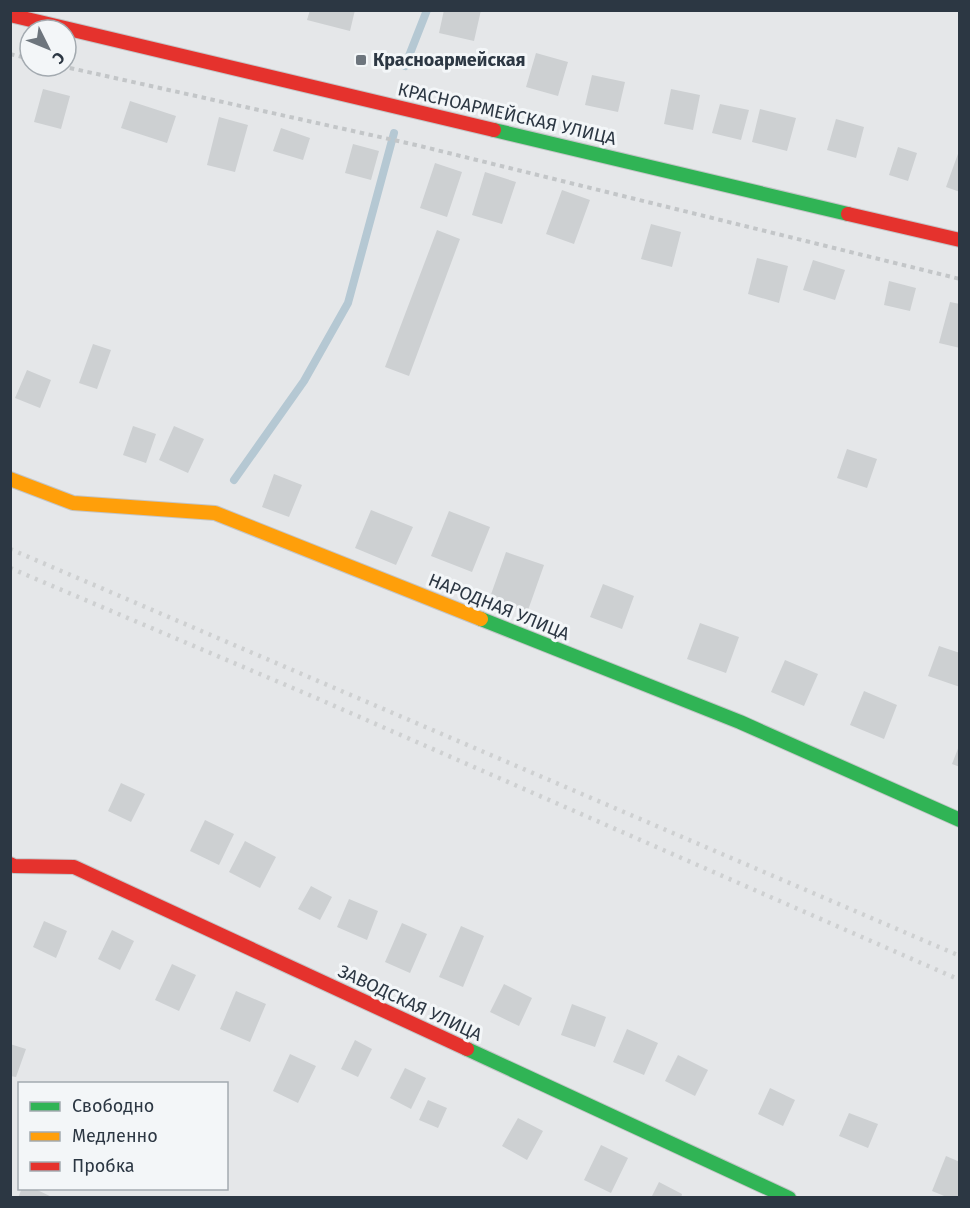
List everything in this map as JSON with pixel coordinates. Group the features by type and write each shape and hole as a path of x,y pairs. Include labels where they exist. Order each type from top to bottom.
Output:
{"street":[{"name":"КРАСНОАРМЕЙСКАЯ УЛИЦА","path":"10,15 960,240"},
{"name":"НАРОДНАЯ УЛИЦА","path":"10,479 73,503 215,513 740,722 960,820"},
{"name":"ЗАВОДСКАЯ УЛИЦА","path":"10,864 14,866 74,867 789,1197"}],"path":[{"path":"78,70 416,145 960,279"}],"building":[{"path":"310,10 355,10 350,31 307,20"},
{"path":"444,10 481,10 474,41 439,33"},
{"path":"536,53 568,62 558,96 526,87"},
{"path":"592,75 625,82 618,112 585,105"},
{"path":"43,89 70,96 61,129 34,122"},
{"path":"671,89 700,95 693,130 664,124"},
{"path":"130,101 176,116 167,143 121,128"},
{"path":"720,104 749,110 741,140 712,133"},
{"path":"760,109 796,118 787,151 752,142"},
{"path":"219,117 248,125 235,172 207,165"},
{"path":"836,119 864,127 856,158 827,150"},
{"path":"281,128 310,138 303,160 273,151"},
{"path":"353,144 379,151 371,180 345,173"},
{"path":"898,147 917,153 908,181 889,175"},
{"path":"960,152 960,192 946,187"},
{"path":"435,163 462,172 447,217 420,208"},
{"path":"485,172 516,182 502,224 472,215"},
{"path":"562,190 590,200 574,244 546,234"},
{"path":"651,224 681,232 672,267 641,259"},
{"path":"437,230 460,239 409,376 385,367"},
{"path":"757,258 788,266 779,303 748,294"},
{"path":"813,260 845,270 835,300 803,290"},
{"path":"889,281 916,288 910,311 884,305"},
{"path":"950,302 960,304 960,348 939,343"},
{"path":"93,344 111,350 97,389 79,383"},
{"path":"27,370 51,380 40,408 15,398"},
{"path":"133,426 156,434 146,463 123,455"},
{"path":"174,426 204,439 188,473 159,460"},
{"path":"847,449 877,459 867,488 837,478"},
{"path":"274,474 302,485 289,517 262,507"},
{"path":"371,510 413,527 396,565 355,548"},
{"path":"449,511 490,527 472,572 431,556"},
{"path":"506,552 544,565 527,613 489,600"},
{"path":"603,584 634,596 622,629 590,617"},
{"path":"700,623 739,637 726,673 687,659"},
{"path":"939,646 960,653 960,687 928,676"},
{"path":"785,660 818,674 804,706 771,692"},
{"path":"864,691 897,705 884,739 850,725"},
{"path":"960,746 960,767 952,764"},
{"path":"121,783 145,794 131,822 108,811"},
{"path":"205,820 234,834 219,865 190,851"},
{"path":"245,841 276,857 260,888 229,872"},
{"path":"311,886 332,897 320,920 298,909"},
{"path":"349,899 378,911 367,940 337,927"},
{"path":"44,921 67,931 56,958 33,947"},
{"path":"402,923 427,934 410,973 385,962"},
{"path":"461,926 484,936 463,987 439,977"},
{"path":"112,930 134,941 120,970 98,959"},
{"path":"172,964 196,975 179,1011 155,1000"},
{"path":"504,984 532,998 519,1026 490,1012"},
{"path":"236,991 266,1004 250,1042 220,1029"},
{"path":"572,1004 606,1017 595,1047 561,1035"},
{"path":"627,1029 658,1043 644,1075 613,1062"},
{"path":"355,1040 372,1049 358,1077 341,1069"},
{"path":"10,1044 26,1049 16,1077 10,1076"},
{"path":"290,1054 316,1066 298,1103 273,1091"},
{"path":"678,1055 708,1070 695,1096 665,1081"},
{"path":"405,1068 426,1078 411,1109 390,1098"},
{"path":"770,1088 795,1100 783,1126 758,1114"},
{"path":"428,1100 447,1108 438,1128 419,1120"},
{"path":"849,1113 878,1124 868,1148 839,1136"},
{"path":"518,1118 543,1131 527,1160 502,1146"},
{"path":"601,1145 628,1158 611,1193 584,1180"},
{"path":"946,1156 960,1162 960,1198 949,1198 932,1191"},
{"path":"659,1182 682,1194 681,1198 651,1198"},
{"path":"21,1190 37,1190 54,1198 18,1198"}],"waterway":[{"path":"405,66 427,10"},
{"path":"234,480 304,381 348,303 394,133"}],"railway":[{"path":"10,549 960,956"},
{"path":"10,568 314,697 960,980"}],"traffic: fast":[{"path":"494,130 848,214"},
{"path":"481,619 740,722 960,820"},
{"path":"467,1049 789,1198"}],"traffic: slow":[{"path":"10,479 73,503 215,513 481,619"}],"traffic: jam":[{"path":"10,15 494,130"},
{"path":"848,214 960,240"},
{"path":"10,864 14,866 74,867 467,1049"}],"place":[{"name":"Красноармейская","path":"361,60"}]}
